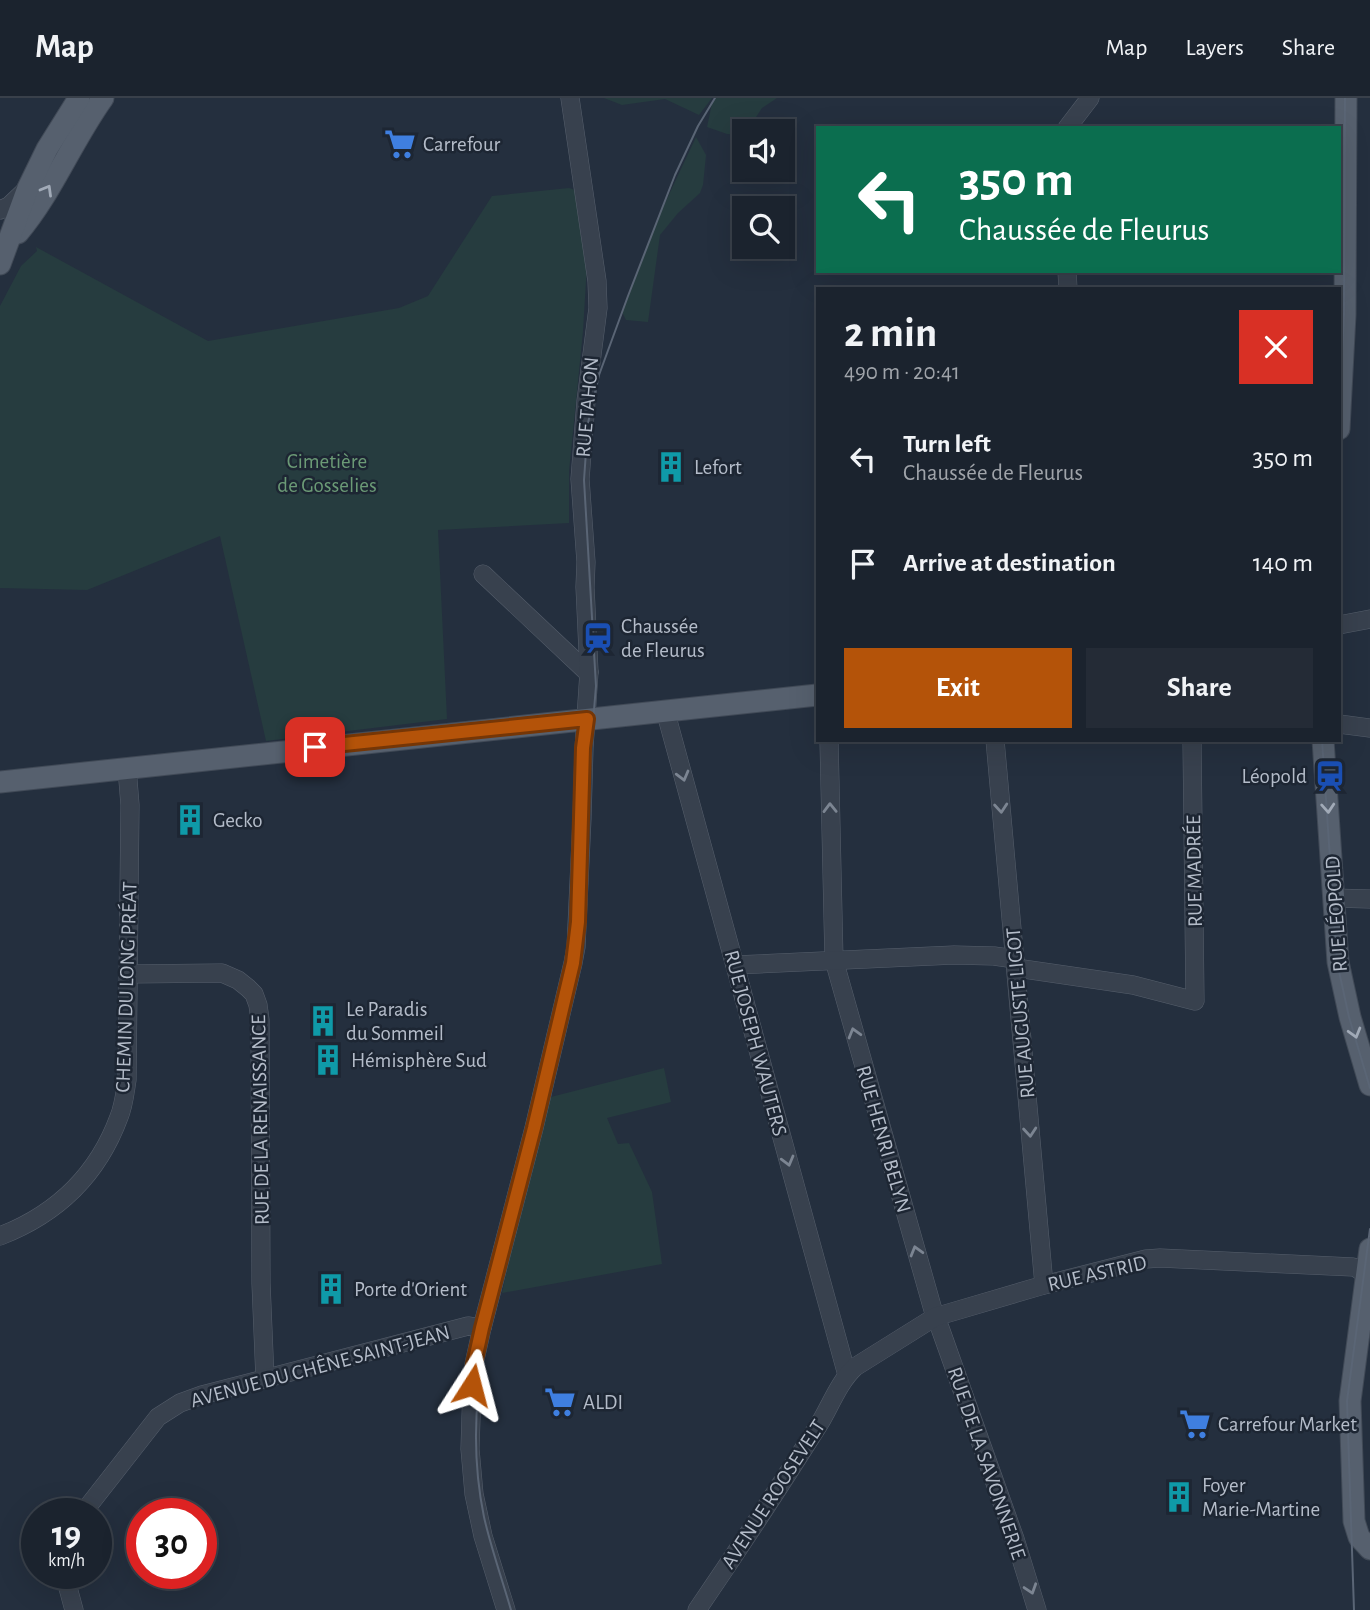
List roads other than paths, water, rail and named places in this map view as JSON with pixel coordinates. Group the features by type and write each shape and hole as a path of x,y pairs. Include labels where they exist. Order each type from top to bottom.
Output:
{"main road":[{"path":"2,250 47,149 79,98"},
{"path":"2,250 32,216 103,98"},
{"path":"1341,363 1345,315 1346,98"},
{"path":"0,782 816,695"},
{"name":"RUE LÉOPOLD","path":"1323,742 1335,939 1341,981 1368,1071"},
{"path":"1364,1541 1353,1516 1350,1407 1369,1275 1370,1249"}],"street":[{"name":"RUE TAHON","path":"506,1610 474,1494 470,1457 472,1385 482,1328 573,963 578,922 583,748 589,672 586,562 580,479 586,401 598,308 597,281 570,98"},
{"path":"1069,126 1090,98"},
{"path":"0,210 9,206 28,188"},
{"path":"483,574 589,672"},
{"path":"1341,625 1370,619"},
{"name":"RUE JOSEPH WAUTERS","path":"665,710 847,1376"},
{"path":"1341,724 1370,729"},
{"name":"RUE HENRI BELYN","path":"828,742 834,960 935,1317"},
{"name":"RUE AUGUSTE LIGOT","path":"995,742 1044,1285"},
{"name":"RUE MADRÉE","path":"1016,963 1133,985 1195,1001 1192,742"},
{"name":"CHEMIN DU LONG PRÉAT","path":"0,1236 31,1222 60,1202 85,1178 105,1149 120,1115 127,1080 130,805 127,768"},
{"path":"1334,898 1370,899"},
{"path":"735,965 954,954 994,956 1016,963"},
{"name":"RUE DE LA RENAISSANCE","path":"128,974 222,973 248,988 254,994 258,1005 261,1283 265,1379"},
{"name":"RUE ASTRID","path":"847,1376 855,1367 935,1317 1146,1259 1356,1268 1369,1275"},
{"name":"RUE DE LA SAVONNERIE","path":"935,1317 1015,1539 1037,1610"},
{"name":"AVENUE DU CHÊNE SAINT-JEAN","path":"94,1498 158,1417 180,1403 468,1326 482,1328"},
{"name":"AVENUE ROOSEVELT","path":"697,1610 819,1425 847,1376"},
{"path":"68,1589 74,1610"}],"tram line":[{"path":"511,1610 480,1495 476,1452 477,1410 485,1346 581,947 596,686 584,480 588,423 599,375 675,175 698,126 715,98"},
{"path":"1341,373 1344,315 1345,98"},
{"path":"1322,742 1337,962 1349,1017 1370,1088"},
{"path":"1354,1610 1347,1401 1370,1229"}],"place":[{"name":"Carrefour","path":"400,144"},
{"name":"Lefort","path":"671,467"},
{"name":"Chaussée de Fleurus","path":"598,638"},
{"name":"Léopold","path":"1330,776"},
{"name":"Gecko","path":"190,820"},
{"name":"Le Paradis du Sommeil","path":"323,1021"},
{"name":"Hémisphère Sud","path":"328,1060"},
{"name":"Porte d'Orient","path":"331,1289"},
{"name":"ALDI","path":"560,1402"},
{"name":"Carrefour Market","path":"1195,1424"},
{"name":"Foyer Marie-Martine","path":"1179,1497"}],"park label":[{"name":"Cimetière de Gosselies","path":"327,473"}]}
